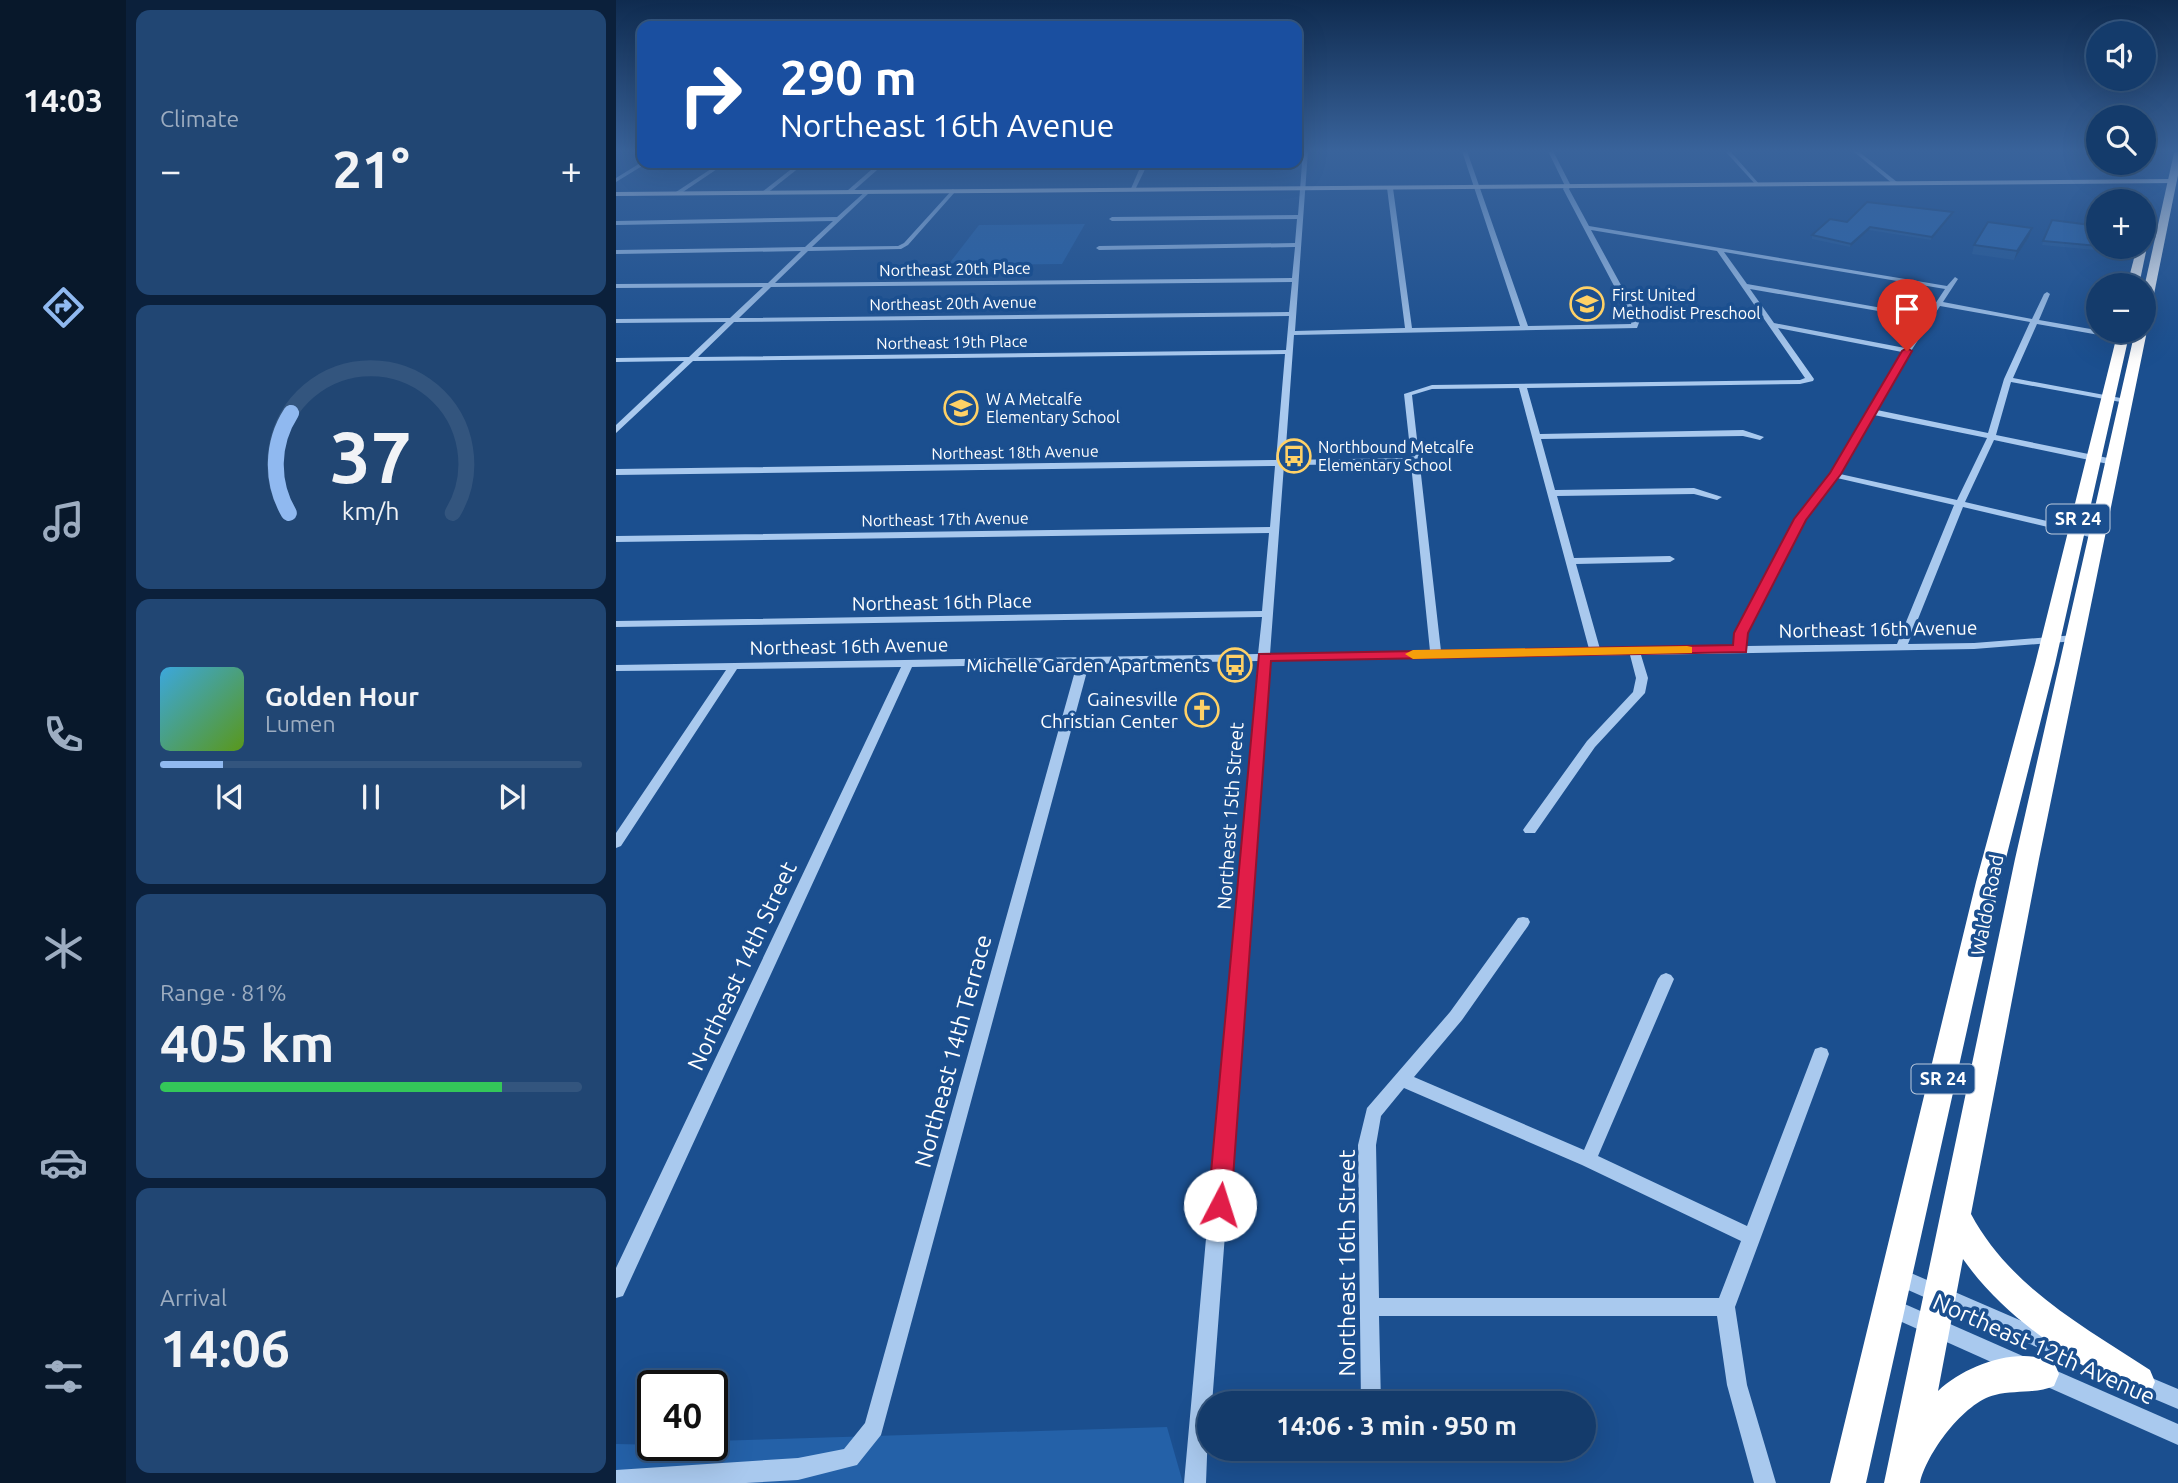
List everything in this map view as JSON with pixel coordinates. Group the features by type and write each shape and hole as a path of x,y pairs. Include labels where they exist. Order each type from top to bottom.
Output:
{"highway":[{"path":"2152,273 2163,220"},
{"name":"SR 24","path":"2076,531 2122,343"},
{"name":"Waldo Road","path":"1848,1483 1988,882 2098,536 2138,343"},
{"name":"Waldo Road","path":"1905,1470 1938,1311 2065,642 2063,580 2076,531"},
{"path":"1955,1214 1974,1253 2012,1295 2138,1382"},
{"path":"1905,1470 1951,1399 1975,1383 2007,1374 2042,1374"}],"street":[{"path":"616,223 771,220"},
{"path":"616,430 837,220"},
{"path":"616,251 901,247 926,220"},
{"name":"Northeast 15th Street","path":"1195,1483 1299,220"},
{"path":"1394,220 1409,331"},
{"path":"1489,220 1525,329"},
{"path":"1290,333 1625,328 1634,325 1636,320 1584,220"},
{"path":"1588,228 1949,288"},
{"path":"1099,248 1298,245"},
{"path":"1436,654 1408,394 1432,387 1800,382 1810,379 1719,250"},
{"name":"Northeast 20th Place","path":"616,286 1295,279"},
{"path":"1741,649 1741,633 1800,519 1835,474 1907,351 1955,279"},
{"path":"1744,286 1929,318"},
{"path":"1901,647 1959,505 1991,438 2008,379 2047,294"},
{"path":"1940,304 2035,323 2086,329"},
{"name":"Northeast 20th Avenue","path":"616,321 1291,314"},
{"path":"1773,325 1907,351"},
{"name":"Northeast 19th Place","path":"616,359 1289,352"},
{"path":"2008,379 2126,401"},
{"path":"1522,386 1573,561 1595,652"},
{"path":"1873,412 2113,462"},
{"path":"1536,437 1743,433 1760,437"},
{"name":"Northeast 18th Avenue","path":"616,472 1414,461"},
{"path":"1835,474 2098,536"},
{"path":"1553,494 1695,491 1717,497"},
{"name":"Northeast 17th Avenue","path":"616,539 1274,530"},
{"path":"1573,561 1670,559"},
{"name":"Northeast 16th Place","path":"616,625 1268,614"},
{"name":"Northeast 16th Avenue","path":"616,668 2065,642"},
{"path":"1530,830 1591,744 1639,693 1642,678 1634,651"},
{"name":"Northeast 14th Terrace","path":"857,1450 874,1428 1084,660"},
{"name":"Northeast 14th Street","path":"616,1289 908,663"},
{"path":"616,843 734,666"},
{"name":"Northeast 16th Street","path":"1371,1391 1367,1145 1373,1112 1456,1016 1523,922"},
{"path":"1588,1160 1666,978"},
{"path":"1765,1483 1737,1385 1725,1307 1821,1054"},
{"path":"1401,1079 1588,1160 1751,1237"},
{"name":"Northeast 12th Avenue","path":"1894,1291 1938,1311 2138,1382 2178,1399"},
{"name":"Northeast 12th Avenue","path":"1894,1291 1938,1311 2042,1374 2178,1436"},
{"path":"1368,1307 1725,1307"},
{"path":"616,1481 798,1469 850,1458 857,1450"}],"shaded area":[{"path":"1085,224 1062,264 948,265 979,225"},
{"path":"1167,1427 1183,1483 616,1483 616,1444 637,1444 637,1461 728,1461 728,1441"}],"building":[{"path":"1829,220 1946,220 1932,237 1870,227 1851,244 1812,235"},
{"path":"2054,220 2086,224 2086,245 2043,241"},
{"path":"1988,222 2032,228 2017,251 1974,245"}],"slow traffic":[{"path":"1413,654 1687,650"}],"place":[{"name":"First United Methodist Preschool","path":"1587,304"},
{"name":"W A Metcalfe Elementary School","path":"961,408"},
{"name":"Northbound Metcalfe Elementary School","path":"1294,456"},
{"name":"Michelle Garden Apartments","path":"1235,665"},
{"name":"Gainesville Christian Center","path":"1202,710"}],"route":[{"path":"1220,1205 1264,657 1741,649 1741,633 1778,558 1800,519 1835,474 1907,351"}]}
